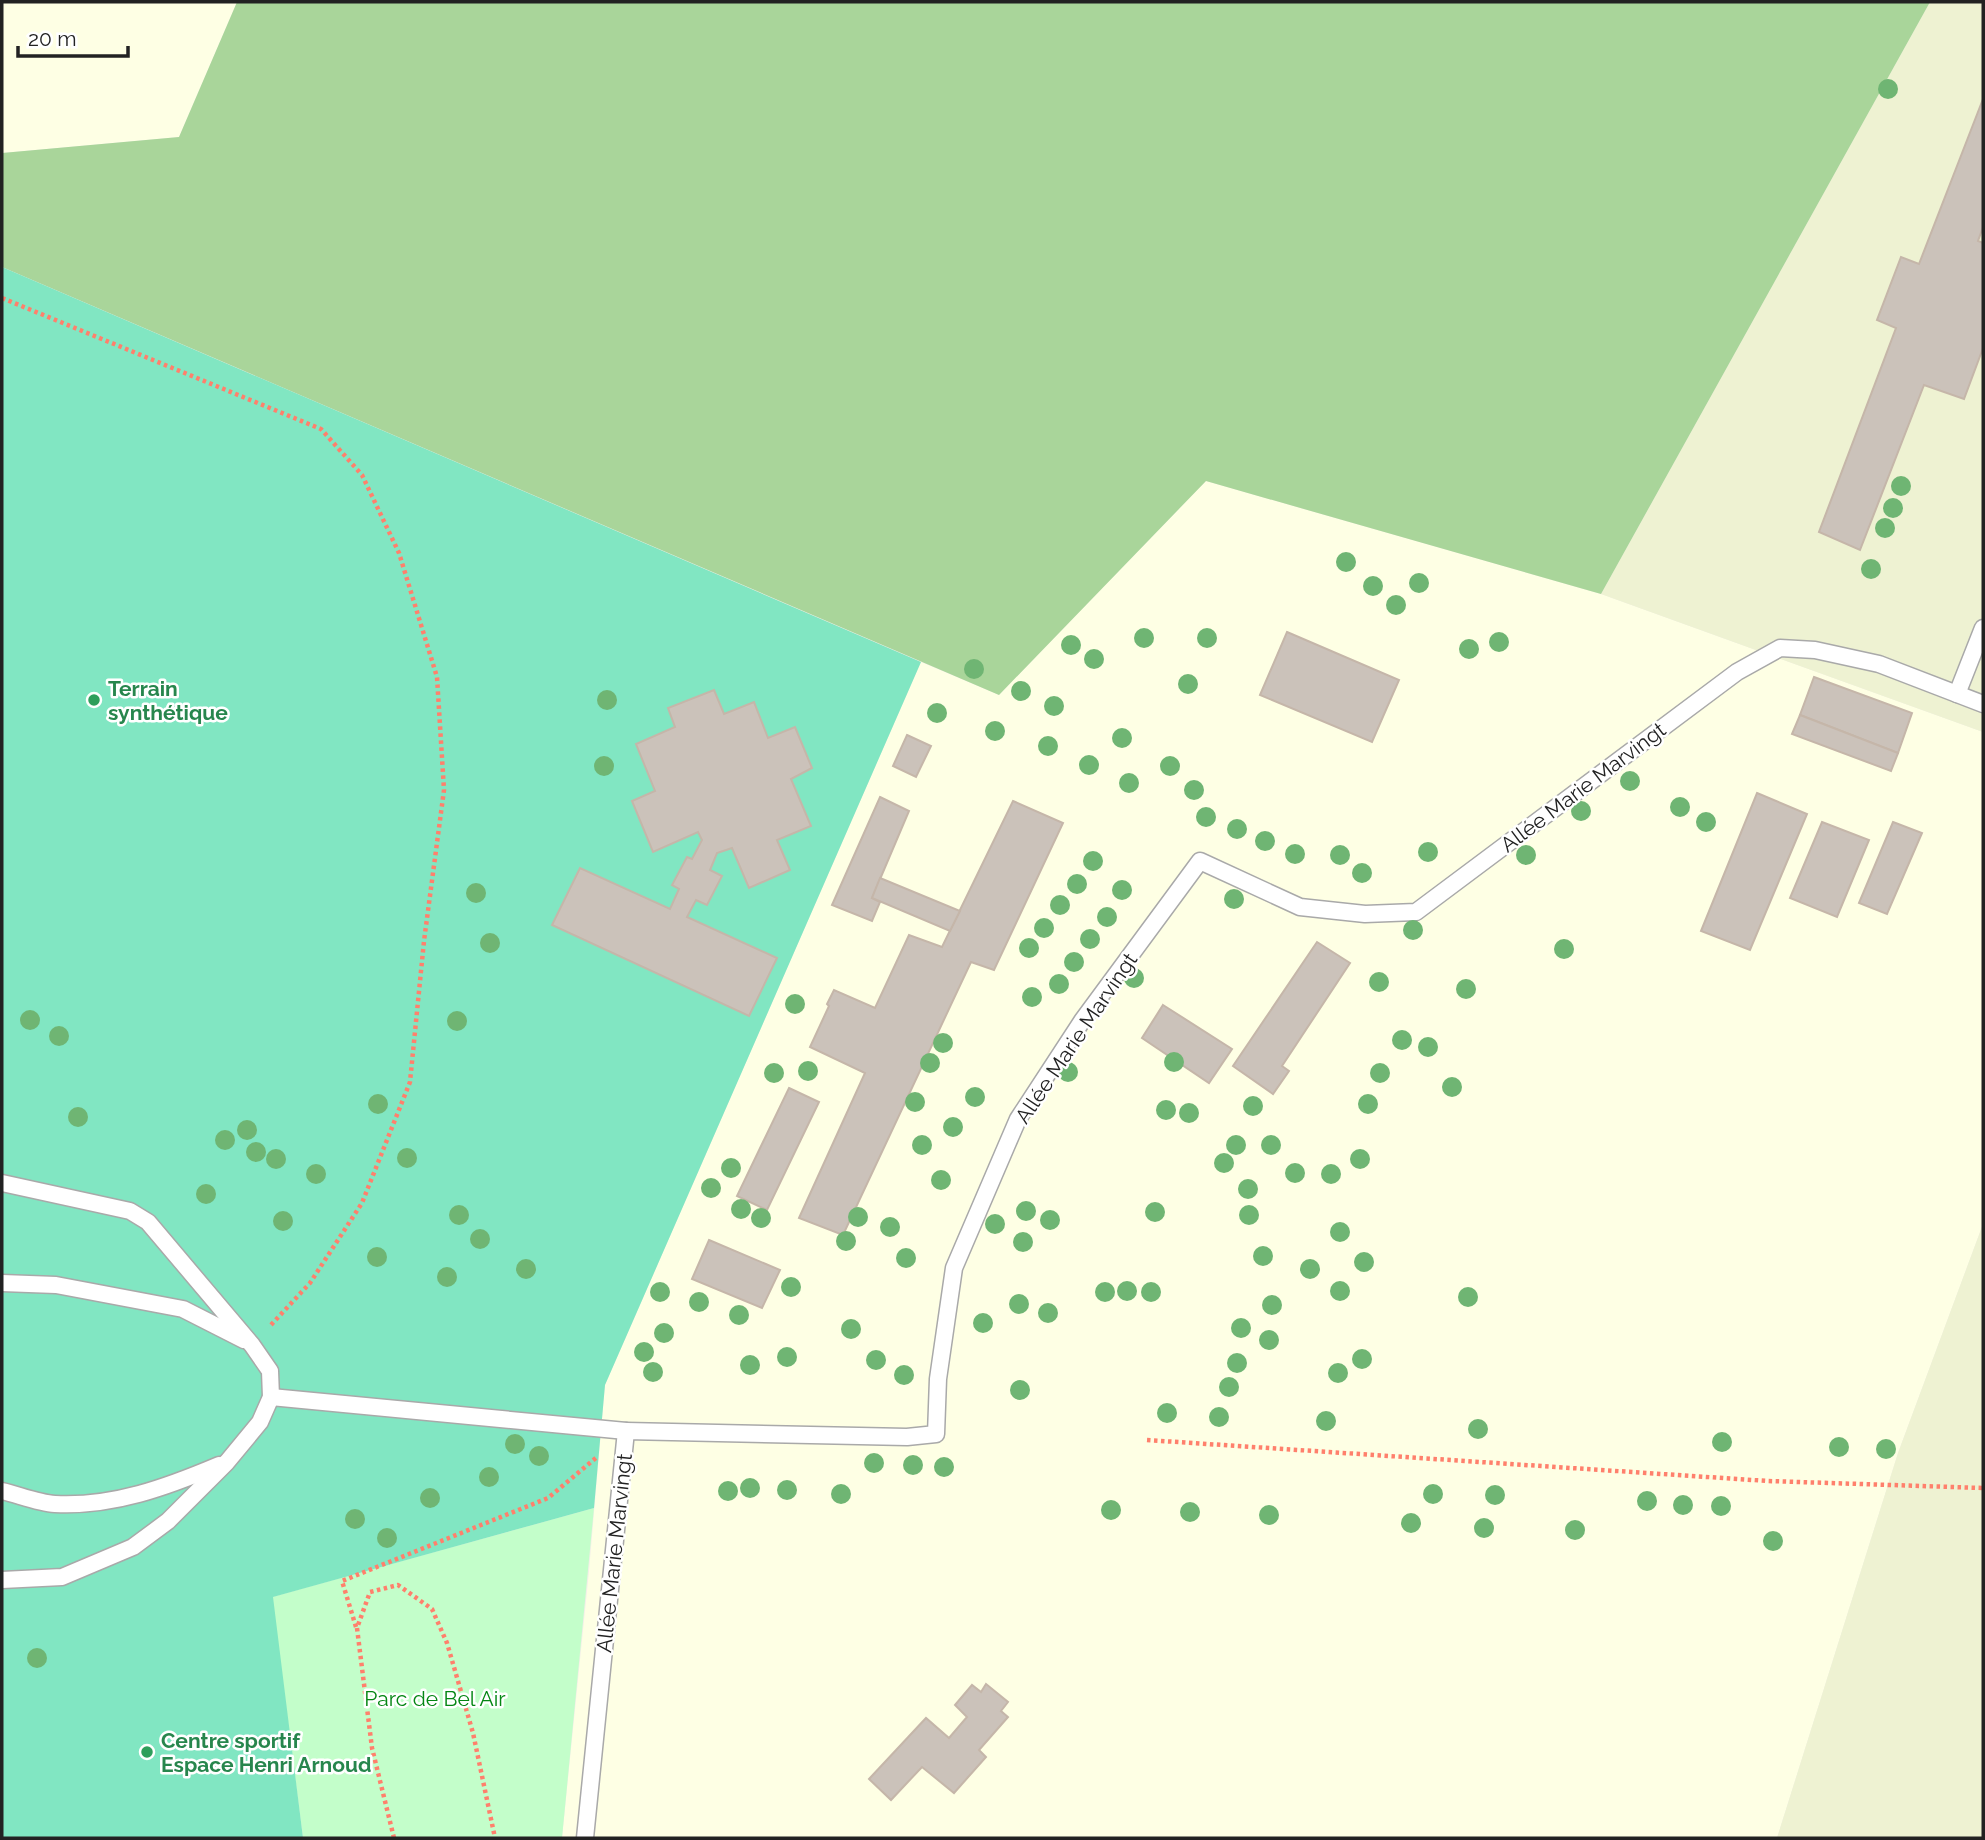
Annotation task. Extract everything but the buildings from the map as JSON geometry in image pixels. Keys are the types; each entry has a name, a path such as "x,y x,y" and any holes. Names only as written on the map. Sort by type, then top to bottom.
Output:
{"lane":[{"path":"1957,694 1983,628"},
{"name":"Allée Marie Marvingt","path":"585,1838 626,1431 907,1437 936,1434 938,1379 954,1268 1018,1119 1082,1021 1199,861 1300,907 1365,914 1416,912 1737,672 1780,648 1815,650 1879,664 1983,704"},
{"path":"2,1183 130,1211 148,1222 252,1345 270,1371 271,1397 260,1422 227,1462 168,1521 133,1547 62,1577 2,1580"},
{"path":"2,1283 56,1285 183,1309 252,1345"},
{"path":"271,1397 626,1431"},
{"path":"2,1491 54,1504 109,1501 162,1489 227,1462"}],"path":[{"path":"2,298 321,429 362,475 394,542 438,677 444,790 424,941 410,1082 362,1203 310,1283 252,1345"},
{"path":"394,1838 372,1748 357,1628 342,1581 548,1498 626,1431"},
{"path":"1147,1440 1768,1481 1983,1488"},
{"path":"357,1628 370,1592 398,1585 432,1609 447,1643 473,1733 495,1838"}],"shaded area":[{"path":"2,2 237,2 179,137 2,153"},
{"path":"1930,2 1983,2 1983,732 1601,594"},
{"path":"1206,481 1601,594 1983,732 1983,1224 1898,1453 1777,1838 562,1838 605,1385 921,662 999,695"},
{"path":"1983,1224 1983,1838 1777,1838 1898,1453"}],"green space":[{"path":"237,2 1930,2 1601,594 1206,481 999,695 2,267 2,153 179,137"},
{"path":"2,267 921,662 605,1385 594,1508 273,1597 303,1838 2,1838"},
{"name":"Parc de Bel Air","path":"594,1508 562,1838 303,1838 272,1597"}],"place":[{"name":"Terrain synthétique","path":"94,700"},
{"name":"Centre sportif Espace Henri Arnoud","path":"147,1752"}]}
